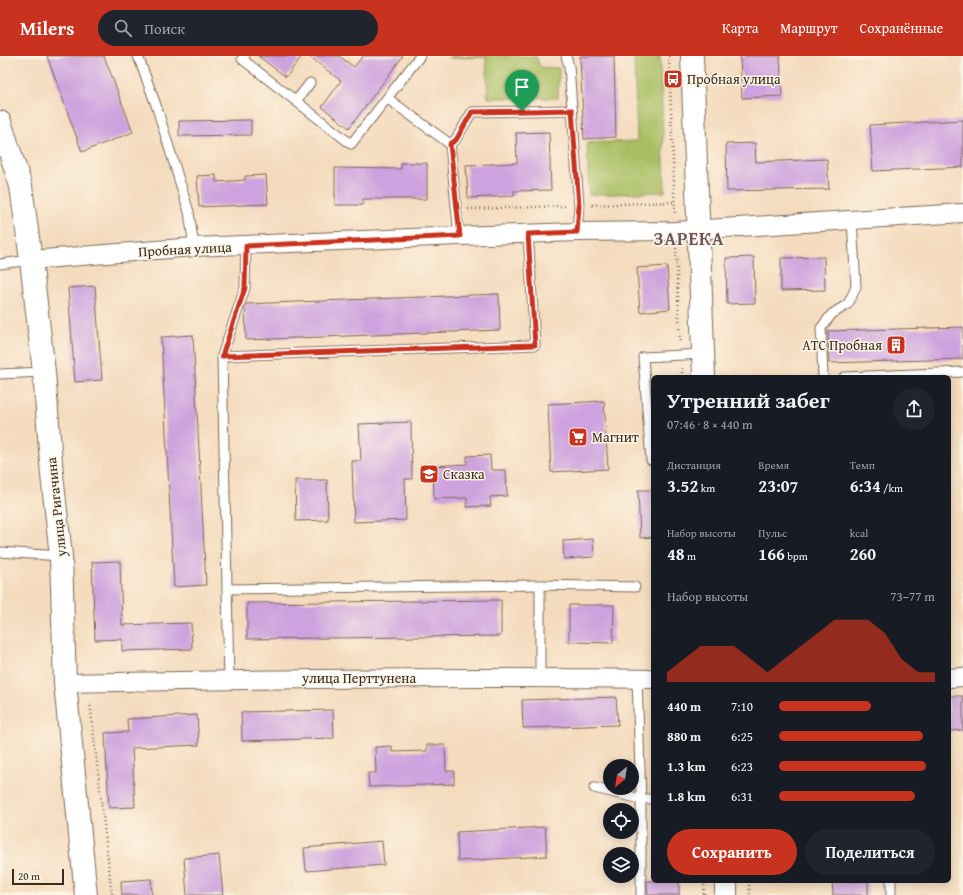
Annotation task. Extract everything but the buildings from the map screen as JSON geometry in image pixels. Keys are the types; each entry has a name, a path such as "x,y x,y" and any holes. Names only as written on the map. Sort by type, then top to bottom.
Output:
{"main road":[{"path":"692,56 704,375"},
{"name":"улица Ригачина","path":"2,134 20,186 31,260 44,372 52,475 61,556 66,683 86,895"},
{"path":"726,883 726,895"}],"street":[{"name":"Пробная улица","path":"31,260 194,247 577,232 676,231 963,213"},
{"name":"улица Перттунена","path":"66,683 229,679 540,677 645,679"},
{"path":"951,678 963,677"}],"lane":[{"path":"138,56 156,105 189,212 194,247"},
{"path":"245,56 242,59 351,144 420,56"},
{"path":"566,56 569,66 579,206 577,232"},
{"path":"296,101 310,83"},
{"path":"387,98 450,144 460,236"},
{"path":"450,144 456,140 472,112 572,110"},
{"path":"823,375 821,328 832,314 848,304 856,287 852,220"},
{"path":"222,356 535,345 528,234"},
{"path":"229,679 222,356 245,288 246,246"},
{"path":"0,264 31,260"},
{"path":"651,460 643,357 703,354"},
{"path":"0,374 44,372"},
{"path":"892,375 963,372"},
{"path":"0,552 61,556"},
{"path":"227,589 540,585 635,587"},
{"path":"540,585 540,677"},
{"path":"641,895 641,800 645,679"},
{"path":"594,788 641,800 651,799"},
{"path":"891,883 891,895"}],"path":[{"path":"669,56 681,355"},
{"path":"90,702 112,895"},
{"path":"704,883 704,895"},
{"path":"749,883 750,895"}],"green space":[{"path":"453,56 536,56 540,67 559,68 558,98 488,98 486,57 448,58"},
{"path":"634,56 660,56 665,192 589,195 587,143 637,141"}],"place":[{"name":"Пробная улица","path":"673,79"},
{"name":"АТС Пробная","path":"896,345"},
{"name":"Магнит","path":"578,437"},
{"name":"Сказка","path":"429,474"}],"district":[{"name":"ЗАРЕКА","path":"689,238"}],"route":[{"path":"572,110 579,206 577,232 528,234 535,345 222,356 245,288 246,246 460,236 450,144 456,140 472,112 522,111 572,110"}]}
